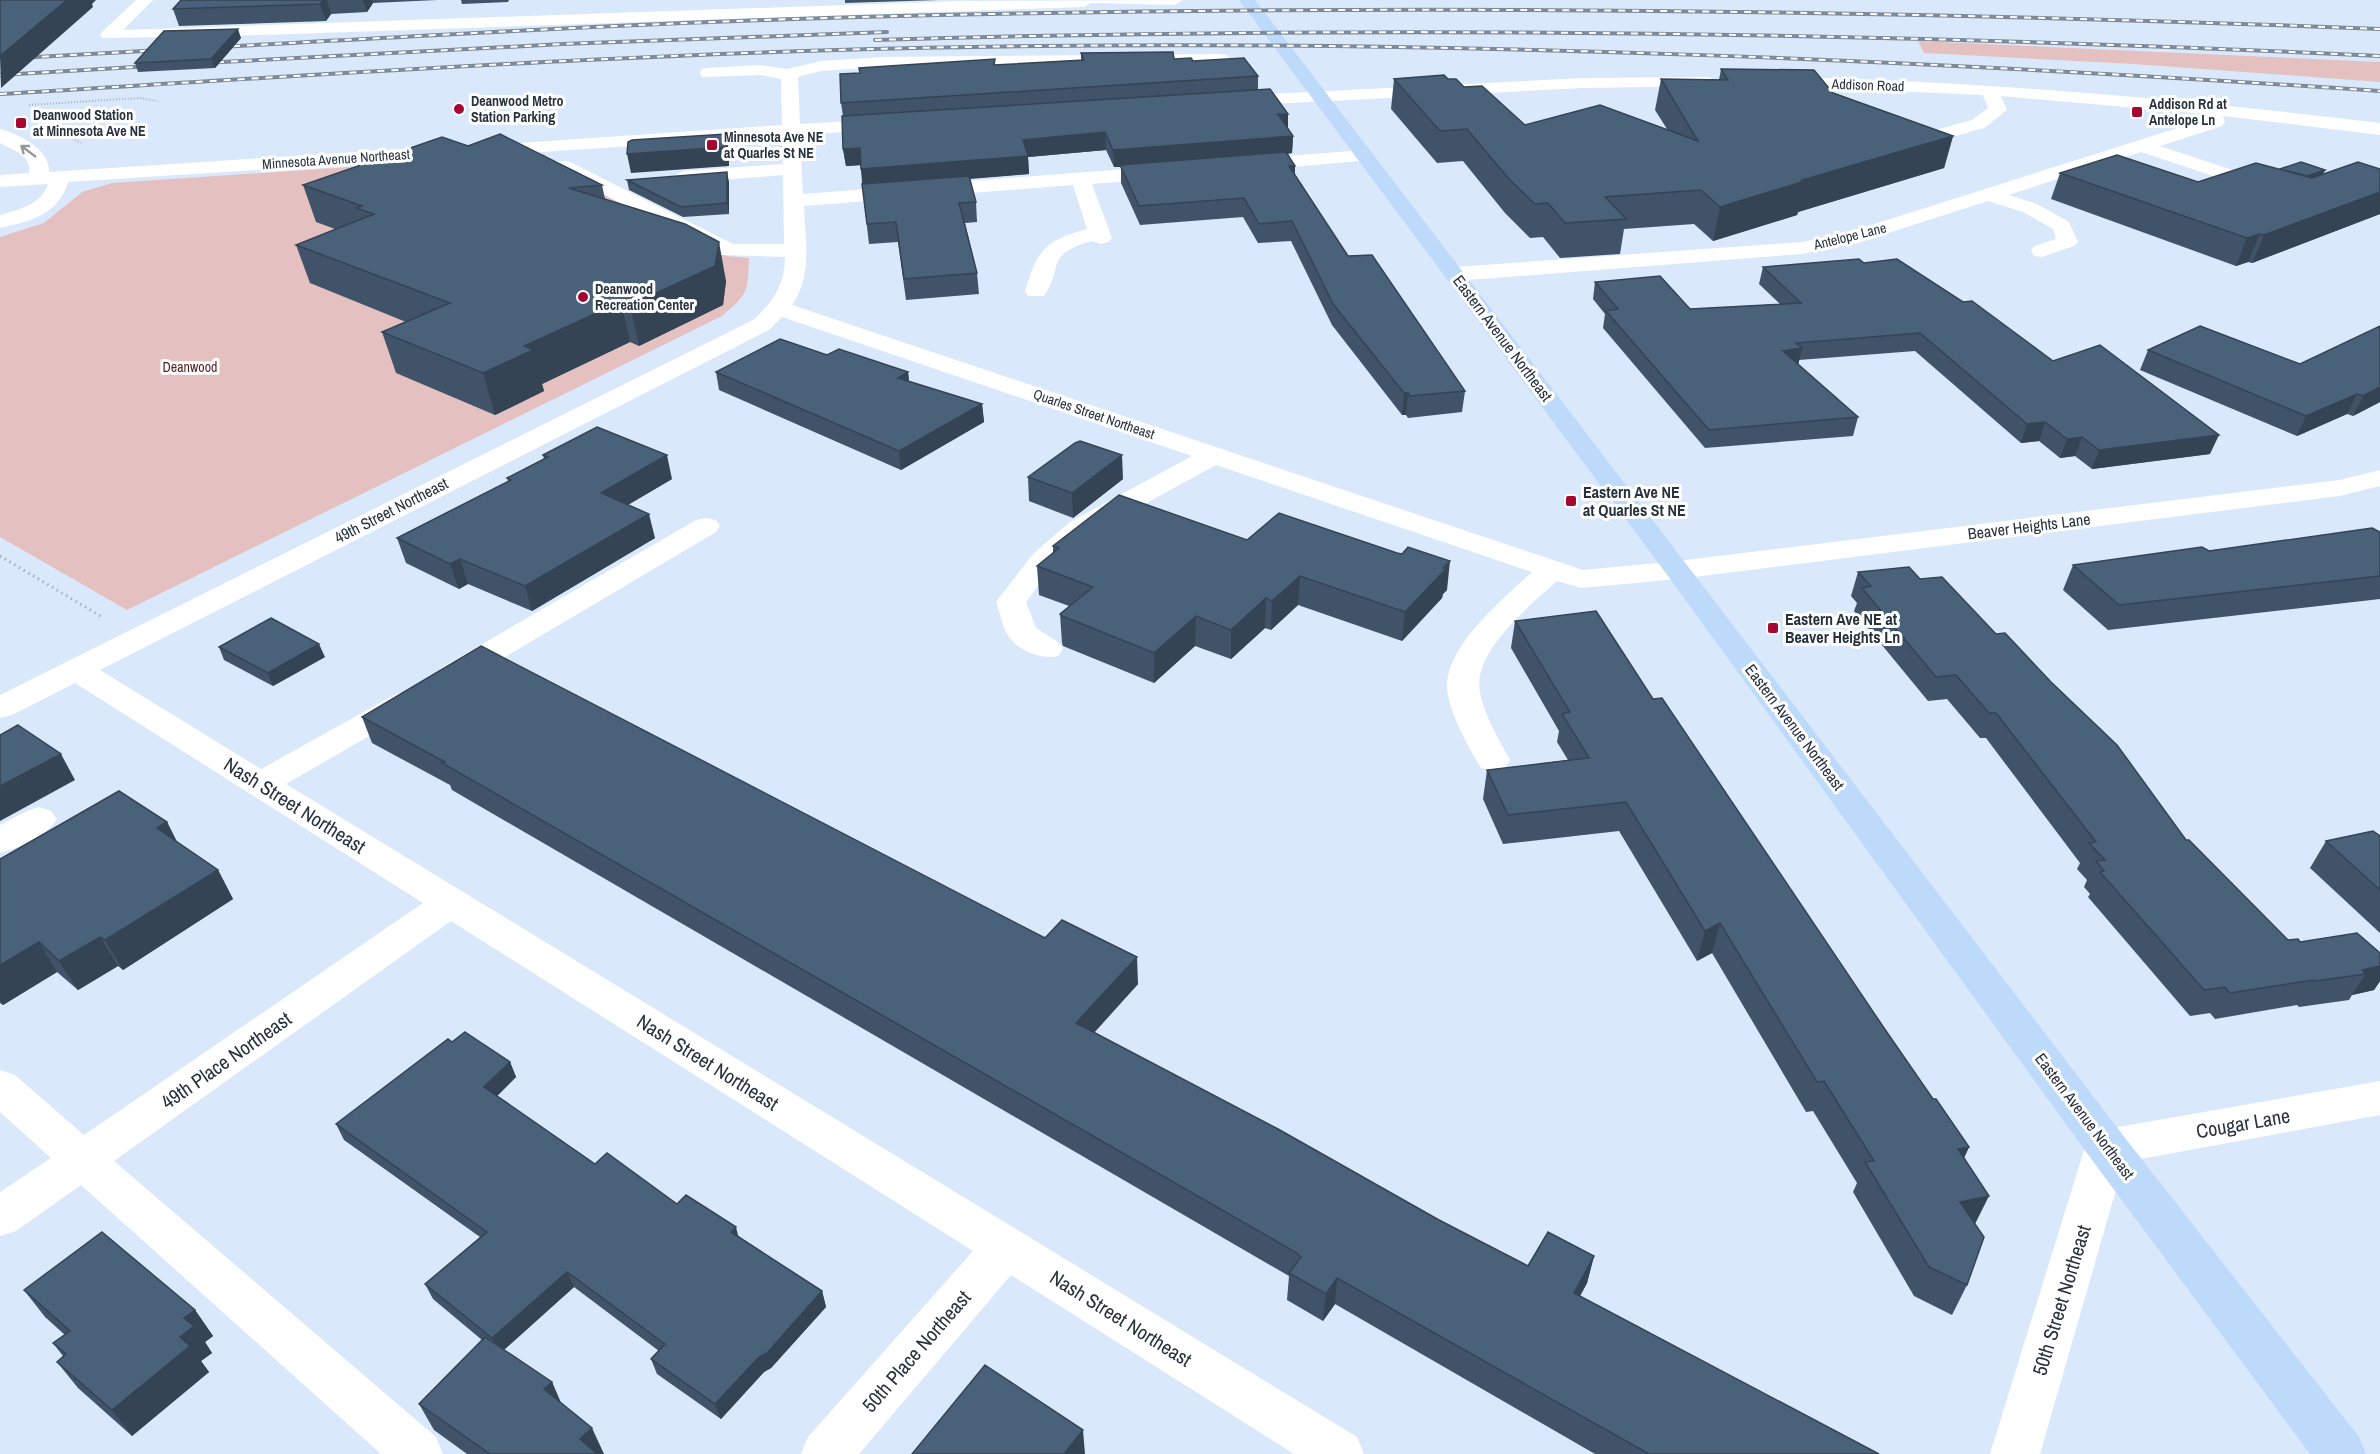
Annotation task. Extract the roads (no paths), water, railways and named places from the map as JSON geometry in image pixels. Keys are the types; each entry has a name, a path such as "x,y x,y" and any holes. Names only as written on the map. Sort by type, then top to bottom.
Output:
{"main road":[{"name":"Eastern Avenue Northeast","path":"1247,0 1678,570 2107,1147 2341,1454"}],"street":[{"path":"146,0 108,35 329,29 790,5 1175,0"},
{"path":"708,73 747,71 785,75 821,66 883,62 1221,59"},
{"path":"780,309 795,282 790,83 789,77 785,75"},
{"path":"1220,102 1319,95 1583,83 1720,82"},
{"name":"Addison Road","path":"1766,82 1990,90 2213,110 2380,129"},
{"path":"1956,88 1965,107 1986,119"},
{"path":"1906,144 1978,124 1986,119 1998,110 1990,90"},
{"name":"Antelope Lane","path":"1455,274 1802,248 1850,239 2216,122 2213,110"},
{"name":"Minnesota Avenue Northeast","path":"0,181 909,122"},
{"path":"0,135 35,155 40,164 38,178"},
{"path":"556,145 555,159 560,165 729,250 794,251"},
{"path":"2142,146 2287,194"},
{"path":"1228,167 1365,156"},
{"path":"666,178 791,169"},
{"path":"793,201 1183,170"},
{"path":"0,222 36,210 53,198 60,177"},
{"path":"1036,291 1047,255 1065,241 1100,235 1080,178"},
{"path":"598,184 632,181"},
{"path":"1989,195 2030,208 2062,226 2067,242 2042,251"},
{"name":"Quarles Street Northeast","path":"780,309 1216,454 1581,579 1678,570"},
{"name":"49th Street Northeast","path":"0,708 761,325 780,309"},
{"path":"1047,649 1022,633 1011,602 1043,560 1080,528 1216,454"},
{"name":"Beaver Heights Lane","path":"1678,570 2339,488 2380,478"},
{"path":"260,784 706,526"},
{"path":"1493,760 1462,689 1468,660 1497,624 1552,569"},
{"name":"Nash Street Northeast","path":"76,670 1339,1454"},
{"path":"0,841 39,819"},
{"name":"49th Place Northeast","path":"0,1217 451,902"},
{"path":"0,1087 84,1158 418,1454"},
{"name":"Cougar Lane","path":"2107,1147 2380,1098"},
{"name":"50th Street Northeast","path":"2015,1454 2107,1147"},
{"name":"50th Place Northeast","path":"826,1454 1006,1247"}],"railway":[{"path":"219,47 539,30 859,17 1239,11 1810,13 2380,29"},
{"path":"203,63 563,44 887,32"},
{"path":"875,40 1251,33 1628,33 2004,41 2380,56"},
{"path":"0,94 650,57 910,48 1208,45 1710,55 1878,62 2380,91"},
{"path":"0,59 162,50"},
{"path":"0,75 152,66"}],"place":[{"name":"Deanwood Metro Station Parking","path":"459,109"},
{"name":"Addison Rd at Antelope Ln","path":"2137,112"},
{"name":"Deanwood Station at Minnesota Ave NE","path":"21,123"},
{"name":"Minnesota Ave NE at Quarles St NE","path":"712,145"},
{"name":"Deanwood Recreation Center","path":"583,297"},
{"name":"Eastern Ave NE at Quarles St NE","path":"1571,501"},
{"name":"Eastern Ave NE at Beaver Heights Ln","path":"1773,628"}],"park label":[{"name":"Deanwood","path":"190,367"}]}
